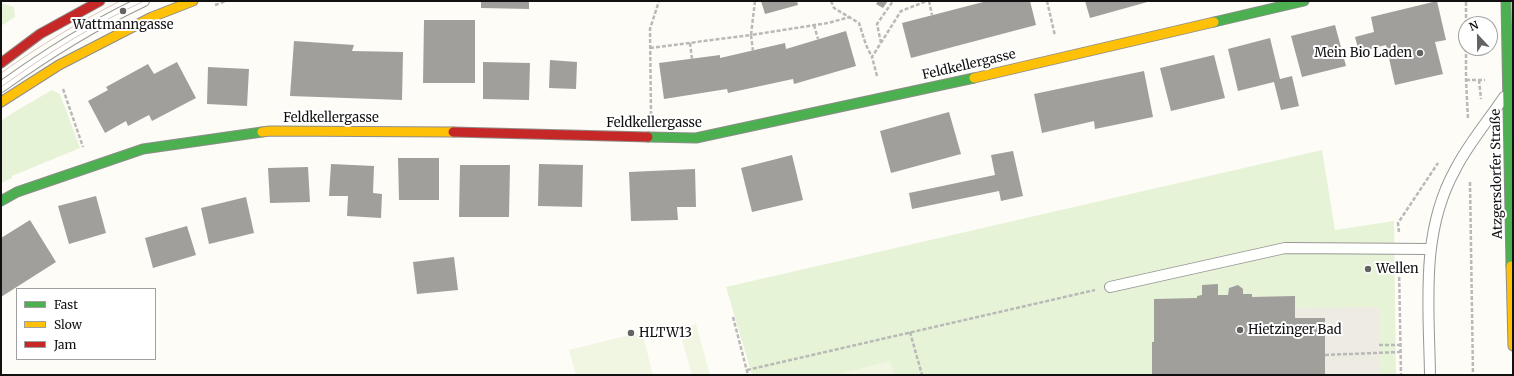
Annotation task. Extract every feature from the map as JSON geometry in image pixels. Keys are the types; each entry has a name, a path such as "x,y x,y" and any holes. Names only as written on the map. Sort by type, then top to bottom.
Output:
{"street":[{"path":"1,63 40,34 100,1"},
{"path":"1,102 59,65 152,17 193,1"},
{"name":"Feldkellergasse","path":"1,202 17,192 143,149 270,130 696,138 883,98 1304,1"},
{"name":"Atzgersdorfer Straße","path":"1506,1 1513,346"}],"lane":[{"path":"1,87 45,56 85,31 144,1"},
{"path":"1430,375 1428,264 1432,236 1442,199 1454,170 1508,92"},
{"path":"1110,287 1285,248 1430,249"}],"path":[{"path":"652,137 650,29 659,1"},
{"path":"753,50 751,35 755,1"},
{"path":"831,1 834,8 858,23 872,57 883,98"},
{"path":"881,43 877,24 893,1"},
{"path":"872,57 901,11 918,2 928,1 932,15"},
{"path":"1047,1 1060,58"},
{"path":"1466,1 1466,16"},
{"path":"650,48 751,35 814,25 850,17"},
{"path":"814,25 818,40"},
{"path":"690,43 692,59"},
{"path":"1466,56 1468,122"},
{"path":"64,90 78,134"},
{"path":"1470,176 1473,375"},
{"path":"747,370 1110,287"},
{"path":"733,317 748,375"},
{"path":"910,332 922,375"},
{"path":"1379,345 1400,345"},
{"path":"1325,354 1400,352"}],"green space":[{"path":"1,3 14,7 15,17 1,26"},
{"path":"52,90 60,94 80,148 12,176 12,178 1,183 1,121"},
{"path":"1322,150 1335,230 1394,221 1396,375 752,375 726,287"},
{"path":"696,324 710,375 692,375 679,329"},
{"path":"642,332 653,375 576,375 569,350"},
{"path":"890,361 894,375 835,375"}],"shaded area":[{"path":"1379,307 1379,375 1325,375 1325,318 1295,318 1295,308"}],"building":[{"path":"481,1 529,1 529,9 481,8"},
{"path":"761,1 797,1 798,5 765,14"},
{"path":"878,1 888,1 883,8 876,4"},
{"path":"987,1 1030,1 1036,25 911,58 902,23"},
{"path":"1085,1 1151,1 1090,18"},
{"path":"1437,1 1446,40 1435,42 1443,74 1395,85 1386,45 1359,52 1355,37 1374,32 1371,17"},
{"path":"424,20 475,20 475,83 423,83"},
{"path":"1335,25 1346,66 1302,77 1291,36"},
{"path":"846,31 856,66 794,84 793,79 728,93 727,89 664,99 659,63 720,55 720,58 785,43 786,49"},
{"path":"1270,38 1280,79 1292,76 1299,106 1281,110 1274,82 1238,91 1228,49"},
{"path":"294,41 354,45 352,51 403,52 402,100 290,96"},
{"path":"1214,55 1225,98 1171,111 1160,68"},
{"path":"550,60 577,62 576,89 549,88"},
{"path":"177,62 196,98 152,121 149,115 128,126 126,121 105,133 88,101 108,90 106,87 148,64 154,74"},
{"path":"483,62 530,63 529,100 483,99"},
{"path":"208,67 249,69 247,106 207,104"},
{"path":"1144,71 1153,117 1095,129 1094,121 1042,133 1034,94"},
{"path":"949,112 961,154 891,173 880,131"},
{"path":"1013,151 1023,196 1001,201 999,191 912,209 909,193 995,175 991,155"},
{"path":"792,155 803,200 752,212 741,168"},
{"path":"398,158 439,158 439,200 399,200"},
{"path":"331,164 374,166 373,193 382,194 381,218 347,216 348,196 329,196"},
{"path":"539,164 583,165 582,207 538,206"},
{"path":"460,165 510,165 509,217 459,217"},
{"path":"308,167 310,202 270,203 268,168"},
{"path":"695,169 696,207 677,207 678,220 631,221 629,172"},
{"path":"96,196 106,233 69,244 58,206"},
{"path":"246,197 254,233 209,244 201,208"},
{"path":"30,220 56,262 1,297 1,238"},
{"path":"187,226 196,255 153,268 145,238"},
{"path":"454,257 458,290 417,294 413,262"},
{"name":"Hietzinger Bad","path":"1218,284 1218,295 1228,295 1229,288 1238,285 1243,289 1243,294 1252,294 1252,297 1295,296 1295,318 1325,318 1325,375 1152,375 1154,299 1197,298 1197,296 1202,295 1202,285"}],"tram line":[{"path":"1,73 59,35 120,1"},
{"path":"1,87 70,41 106,20 144,1"}],"traffic: fast":[{"path":"1214,22 1304,1"},
{"path":"1506,1 1511,266"},
{"path":"648,137 696,138 974,78"},
{"path":"1,201 17,192 143,149 262,132"}],"traffic: slow":[{"path":"1,102 59,65 152,17 193,1"},
{"path":"974,78 1214,22"},
{"path":"262,132 453,132"},
{"path":"1511,266 1513,346"}],"traffic: jam":[{"path":"1,63 40,34 100,1"},
{"path":"453,132 648,137"}],"place":[{"name":"Wattmanngasse","path":"123,11"},
{"name":"Mein Bio Laden","path":"1420,53"},
{"name":"Wellen","path":"1368,269"},
{"name":"Hietzinger Bad","path":"1240,330"},
{"name":"HLTW13","path":"631,333"}]}
